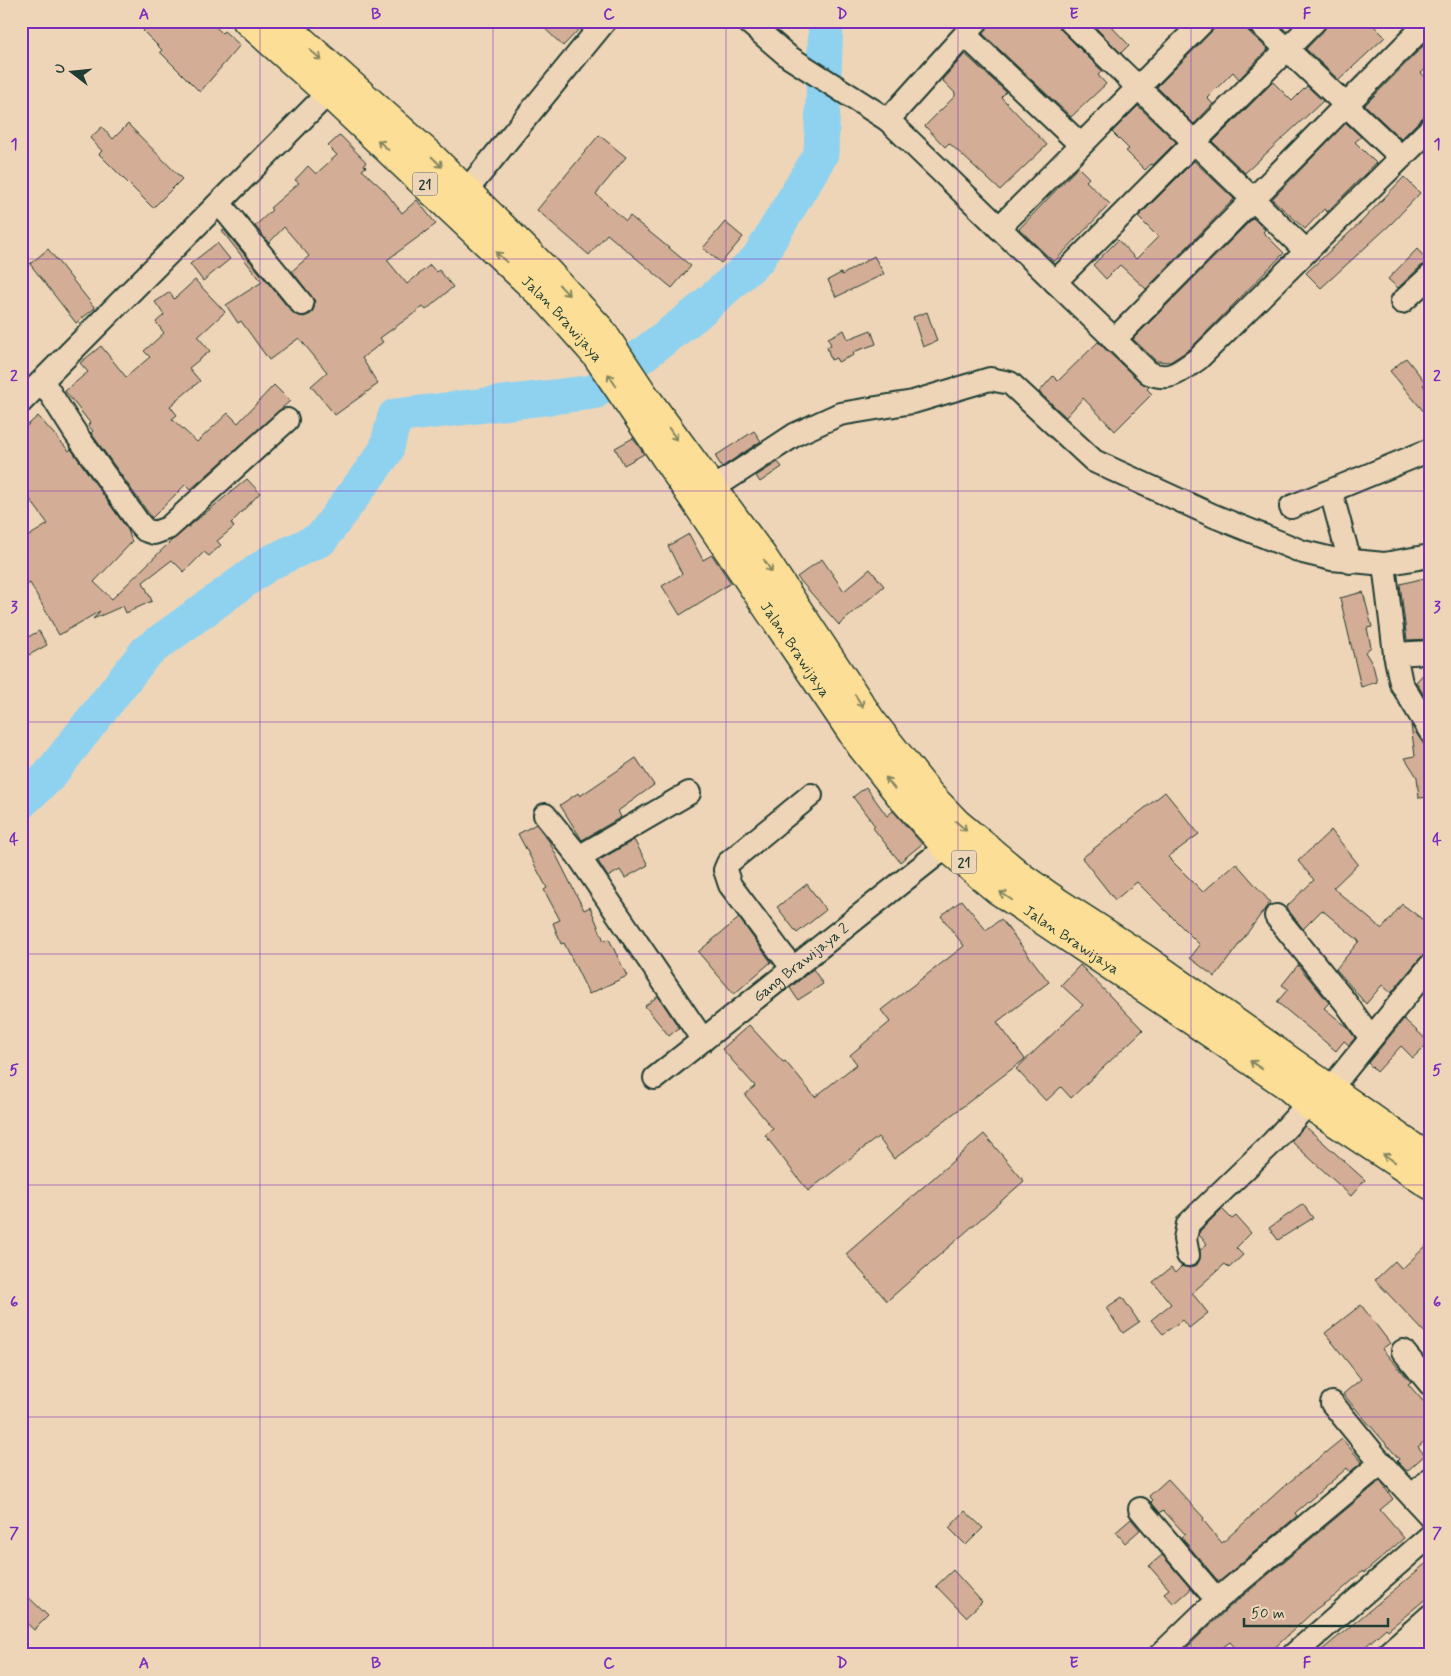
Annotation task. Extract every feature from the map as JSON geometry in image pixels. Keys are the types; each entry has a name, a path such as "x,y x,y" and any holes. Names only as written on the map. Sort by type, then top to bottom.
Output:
{"highway":[{"name":"Jalan Brawijaya","path":"247,21 433,158 552,277 601,330 603,350"},
{"name":"Jalan Brawijaya","path":"280,21 336,86 549,302 603,350 861,746 903,799 946,847 996,889 1044,923 1148,990 1291,1076 1330,1089 1430,1159"},
{"name":"Jalan Brawijaya","path":"640,406 712,490 763,557 871,720 930,795 957,823 1023,878 1141,956 1291,1076 1308,1104 1430,1185"}],"street":[{"path":"466,191 605,21"},
{"path":"747,21 790,56 888,120 1114,340 1149,373 1161,378 1176,374 1198,359 1430,129"},
{"path":"1071,21 1306,250"},
{"path":"999,228 1204,21"},
{"path":"1257,21 1401,157"},
{"path":"1055,282 1315,21"},
{"path":"1114,340 1428,21"},
{"path":"888,120 971,28 1081,145"},
{"path":"21,402 336,86"},
{"path":"219,203 302,304"},
{"path":"1402,302 1430,276"},
{"path":"712,490 796,434 840,414 913,402 974,382 990,379 1010,383 1094,461 1214,516 1303,552 1350,562 1384,564 1430,556"},
{"path":"43,382 76,434 138,522 145,530 154,533 168,528 287,420"},
{"path":"1291,507 1332,492 1430,450"},
{"path":"1332,492 1350,562"},
{"path":"1384,564 1395,654 1401,683 1430,732"},
{"path":"1395,654 1430,652"},
{"path":"579,857 689,793"},
{"path":"793,969 730,885 725,870 728,863 811,795"},
{"path":"545,815 579,857 703,1040"},
{"name":"Gang Brawijaya 2","path":"655,1078 946,847"},
{"path":"1276,916 1346,1003 1371,1038"},
{"path":"1330,1089 1430,966"},
{"path":"1188,1255 1185,1239 1188,1224 1272,1144 1308,1104"},
{"path":"1403,1351 1430,1384"},
{"path":"1332,1404 1381,1463 1430,1516"},
{"path":"1160,1655 1217,1600 1381,1463"},
{"path":"1412,1496 1430,1479"},
{"path":"1140,1509 1217,1600"},
{"path":"1293,1655 1430,1536"},
{"path":"1386,1655 1430,1616"},
{"path":"1410,1633 1430,1654"}],"building":[{"path":"153,21 210,21 222,33 224,31 240,45 200,92 160,52 162,50 143,31"},
{"path":"537,21 587,21 563,46"},
{"path":"990,21 1057,21 1061,30 1102,71 1098,75 1106,84 1071,117 983,34"},
{"path":"1089,21 1106,21 1129,45 1121,53"},
{"path":"1218,21 1244,21 1248,31 1268,49 1239,79 1233,72 1207,98 1213,104 1194,124 1157,87 1213,30"},
{"path":"1328,21 1369,21 1385,37 1339,80 1306,49 1324,30"},
{"path":"1430,39 1430,65 1421,73 1430,81 1430,110 1401,139 1365,105"},
{"path":"965,54 1006,92 1001,97 1047,145 1000,190 949,143 945,147 925,126 955,96 955,93 942,80"},
{"path":"1273,82 1292,101 1307,86 1323,101 1245,173 1213,142"},
{"path":"1138,106 1176,142 1153,165 1151,164 1145,170 1126,151 1129,149 1112,132"},
{"path":"1346,123 1361,137 1355,142 1376,163 1327,212 1324,209 1305,229 1272,199"},
{"path":"128,124 182,179 153,208 99,154 102,151 90,138 102,127 113,139"},
{"path":"340,135 366,162 364,165 366,167 362,170 384,190 402,213 417,200 436,224 387,260 407,284 430,265 436,272 439,270 453,287 426,310 423,307 380,338 383,342 362,358 378,384 335,415 311,386 327,372 299,338 269,360 241,321 238,323 226,305 262,282 222,231 224,230 292,312 304,317 311,314 315,301 292,271 309,256 284,227 269,243 255,226 272,210 270,208 299,183 295,180 308,166 316,174 337,155 328,146"},
{"path":"599,135 626,157 596,194 626,221 630,216 691,266 672,288 607,234 589,255 537,210"},
{"path":"1194,161 1234,199 1146,289 1120,265 1106,279 1093,265 1118,240 1136,259 1158,237 1138,217"},
{"path":"1078,167 1089,178 1086,181 1110,204 1054,262 1019,229"},
{"path":"1404,177 1420,193 1392,223 1321,288 1306,273 1362,221"},
{"path":"1253,218 1265,230 1263,232 1284,253 1190,349 1170,362 1156,361 1133,339"},
{"path":"725,222 743,237 721,263 703,248"},
{"path":"217,243 230,259 203,281 190,264"},
{"path":"48,249 95,308 76,323 30,264"},
{"path":"1417,249 1430,263 1421,266 1398,288 1388,279"},
{"path":"874,256 884,274 836,297 828,280 841,273 842,275"},
{"path":"195,280 225,312 198,337 210,351 189,368 200,381 170,406 177,415 172,419 197,442 228,413 238,423 274,385 290,401 190,490 185,485 152,518 91,433 93,431 88,425 90,423 65,391 88,372 80,363 101,346 126,377 150,357 144,351 164,333 156,322 164,315 155,302 170,292 174,299"},
{"path":"927,312 937,341 923,347 913,317"},
{"path":"844,330 848,339 871,330 876,344 853,352 854,355 838,362 836,358 831,360 827,347 831,345 828,338"},
{"path":"1098,342 1140,382 1149,387 1147,389 1152,394 1115,431 1083,398 1066,417 1039,392 1053,376 1058,381"},
{"path":"1406,358 1426,383 1423,385 1430,393 1430,419 1390,371"},
{"path":"38,416 69,451 71,449 128,530 132,542 94,582 112,599 171,541 247,479 260,493 231,523 234,527 217,541 221,545 209,556 204,552 184,572 172,560 143,582 152,601 126,613 123,606 93,619 100,611 59,635 30,583 21,589 21,549 27,545 24,539 48,524 21,487 21,431"},
{"path":"754,431 761,441 722,467 715,456"},
{"path":"633,438 644,454 624,465 615,448"},
{"path":"778,462 782,467 760,482 756,476"},
{"path":"689,534 703,560 712,555 731,583 680,615 662,586 682,574 668,546"},
{"path":"822,559 844,591 870,569 884,586 839,625 797,577"},
{"path":"1425,578 1430,579 1430,639 1407,640 1400,584"},
{"path":"1363,592 1372,627 1367,628 1371,647 1365,652 1373,665 1377,682 1361,687 1340,598"},
{"path":"39,631 47,645 29,655 21,641"},
{"path":"1430,667 1430,705 1416,682"},
{"path":"1411,725 1430,754 1430,797 1419,798 1417,777 1405,758 1415,756"},
{"path":"636,758 654,785 618,811 621,817 582,840 560,805 578,793 580,796"},
{"path":"866,787 887,816 893,811 922,844 900,862 873,828 875,826 853,797"},
{"path":"1165,792 1199,834 1168,857 1203,892 1236,863 1270,902 1215,977 1190,958 1200,945 1137,882 1115,900 1082,858"},
{"path":"536,824 549,841 584,910 590,907 604,941 609,939 627,976 589,994 564,943 561,944 553,923 560,920 544,890 547,888 518,834"},
{"path":"1331,830 1358,864 1333,888 1382,929 1402,904 1430,925 1430,953 1420,958 1391,993 1382,985 1366,1004 1336,969 1359,941 1322,910 1303,929 1286,907 1314,880 1298,861"},
{"path":"634,840 648,865 625,878 620,870 608,877 598,861"},
{"path":"807,884 826,910 797,933 777,907"},
{"path":"962,900 986,930 1001,919 1049,982 997,1022 1025,1059 894,1159 878,1137 808,1191 765,1135 773,1129 745,1095 755,1086 722,1049 749,1025 783,1062 785,1061 815,1097 857,1064 850,1055 890,1022 881,1010 964,946 941,916"},
{"path":"739,918 771,962 734,994 698,952"},
{"path":"1080,965 1143,1030 1071,1098 1061,1087 1046,1101 1016,1069 1083,1005 1061,985"},
{"path":"1298,965 1329,1003 1324,1008 1347,1027 1355,1038 1349,1045 1344,1041 1336,1051 1277,1002 1288,989 1282,985"},
{"path":"813,969 823,984 798,1000 790,988"},
{"path":"658,996 679,1028 669,1036 645,1006"},
{"path":"1404,1019 1429,1042 1413,1058 1401,1046 1377,1072 1368,1063"},
{"path":"1305,1126 1365,1180 1351,1196 1291,1141"},
{"path":"984,1134 1024,1181 887,1301 846,1254"},
{"path":"1303,1204 1313,1218 1278,1240 1269,1228"},
{"path":"1222,1209 1232,1219 1236,1216 1251,1233 1236,1248 1243,1255 1229,1268 1225,1264 1192,1293 1208,1313 1189,1328 1182,1320 1163,1334 1151,1320 1171,1304 1153,1282 1171,1268 1175,1273 1182,1266 1190,1268 1197,1265 1200,1259 1200,1250 1207,1244 1199,1235 1200,1231"},
{"path":"1430,1242 1430,1338 1375,1280 1395,1261 1402,1269"},
{"path":"1122,1297 1139,1322 1123,1333 1106,1308"},
{"path":"1361,1305 1390,1343 1382,1349 1411,1382 1408,1384 1430,1409 1430,1436 1418,1447 1425,1455 1407,1471 1397,1461 1399,1459 1343,1394 1361,1379 1325,1333"},
{"path":"1342,1439 1362,1462 1350,1472 1347,1468 1295,1513 1297,1516 1219,1582 1181,1537 1185,1534 1163,1510 1160,1513 1151,1502 1153,1500 1149,1496 1168,1479 1204,1518 1203,1520 1222,1543 1282,1488"},
{"path":"1380,1481 1393,1499 1380,1510 1404,1538 1378,1561 1316,1609 1267,1655 1242,1655 1230,1642 1212,1655 1179,1655 1226,1610"},
{"path":"965,1511 983,1528 966,1545 949,1528"},
{"path":"1131,1519 1140,1530 1125,1543 1116,1532"},
{"path":"1162,1555 1191,1589 1174,1604 1164,1593 1169,1589 1149,1566"},
{"path":"1430,1560 1430,1595 1416,1607 1388,1630 1386,1628 1356,1655 1316,1655"},
{"path":"953,1570 982,1602 966,1617 936,1586"},
{"path":"21,1590 48,1616 34,1630 21,1618"}],"waterway":[{"path":"21,802 48,777 146,652 269,563 321,539 386,451 395,416 594,392 696,314 758,259 821,154 826,21"}]}
